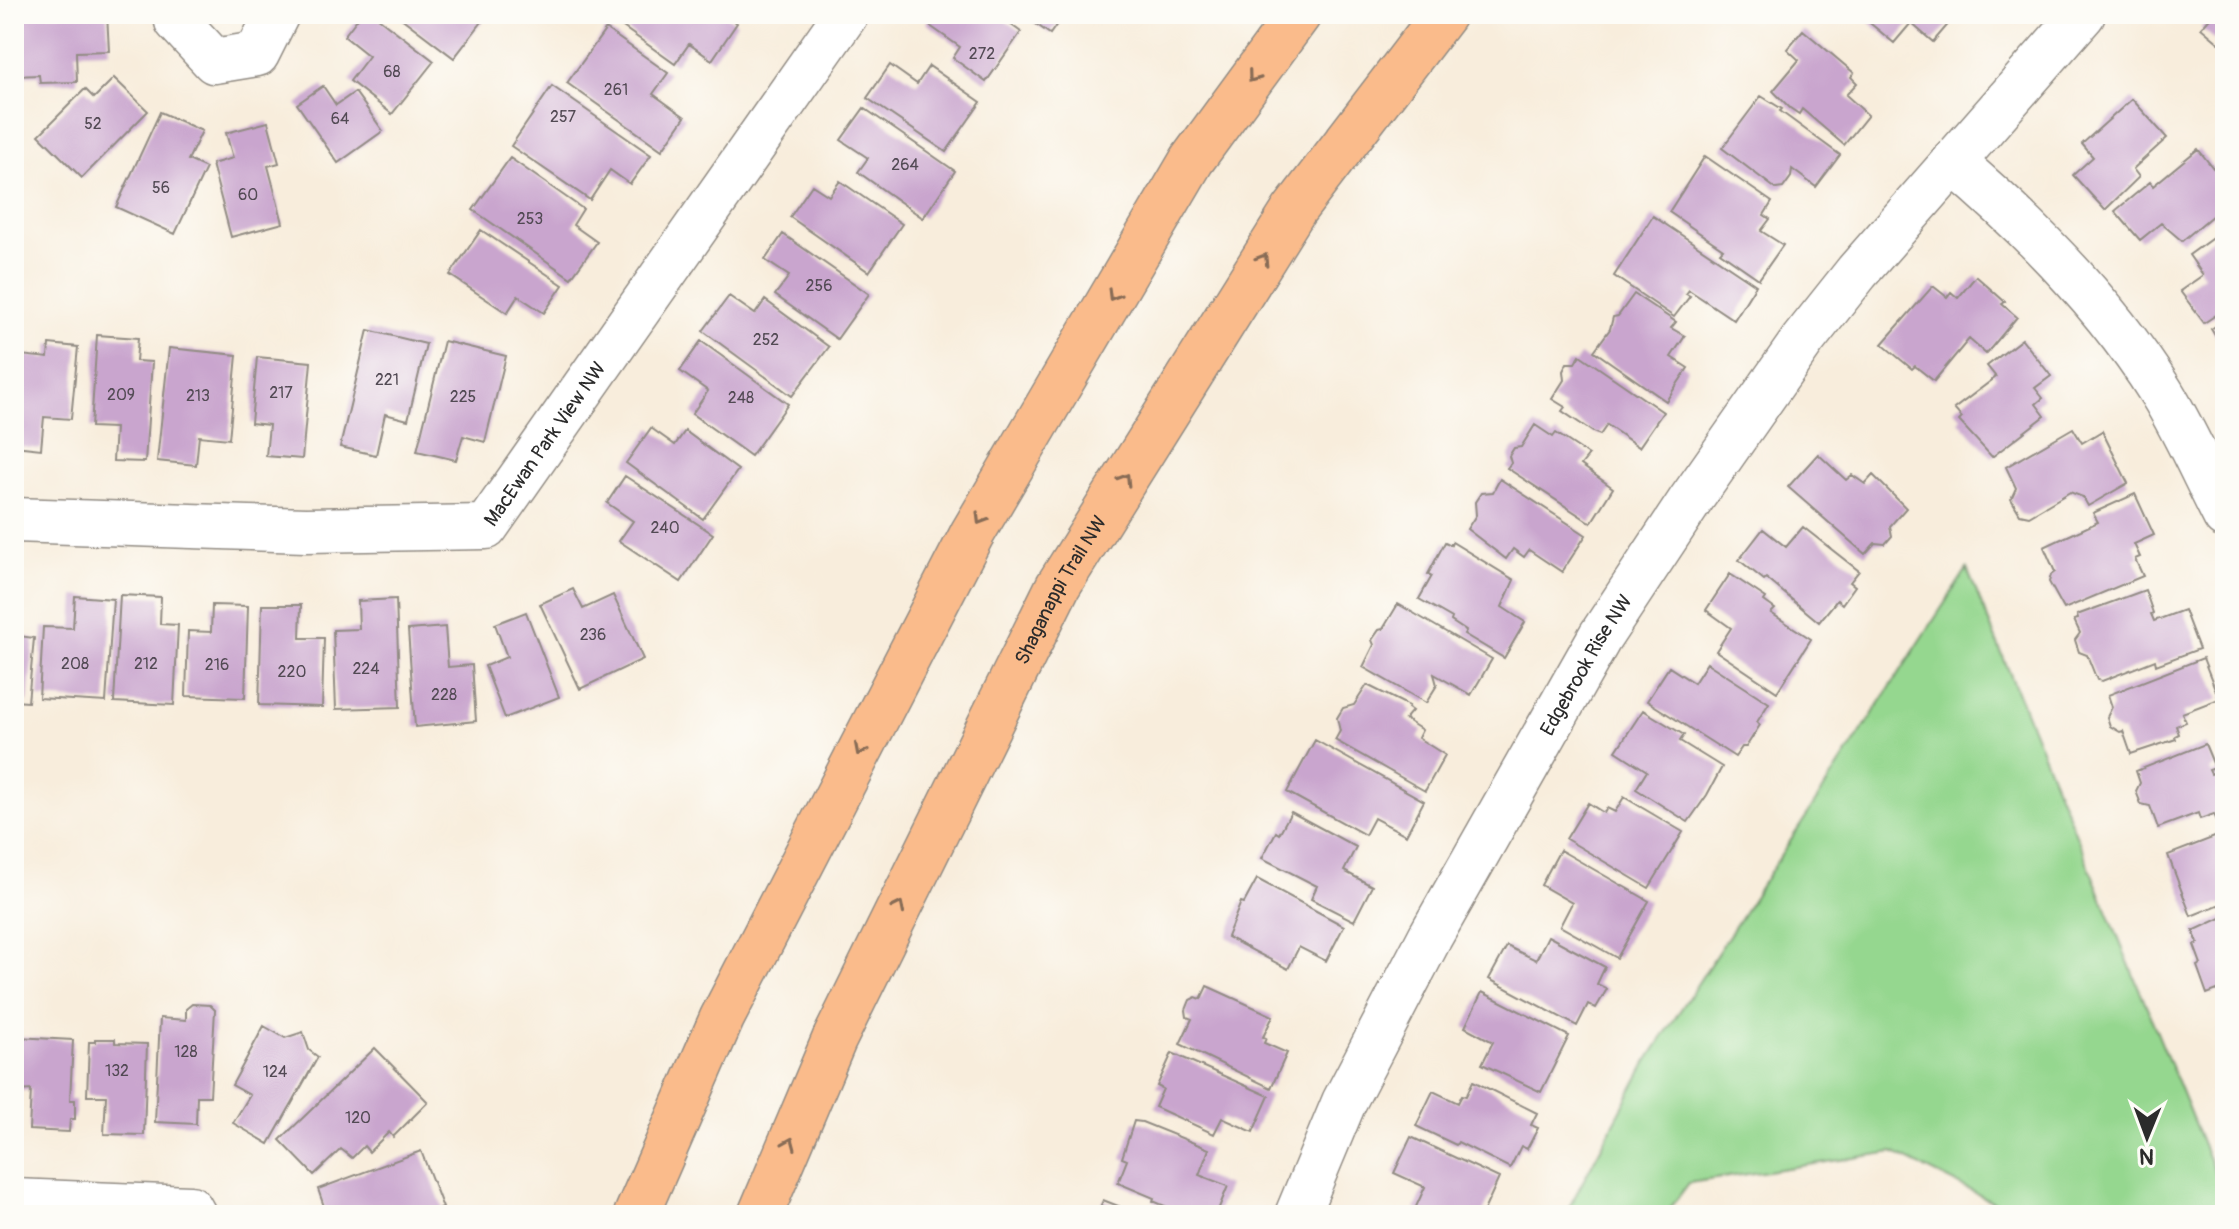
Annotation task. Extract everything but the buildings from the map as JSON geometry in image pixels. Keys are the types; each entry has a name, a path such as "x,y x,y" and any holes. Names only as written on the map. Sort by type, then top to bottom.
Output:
{"main road":[{"path":"636,1215 722,1018 972,534 1192,160 1299,14"},
{"name":"Shaganappi Trail NW","path":"760,1215 834,1040 1058,586 1294,210 1444,14"}],"street":[{"path":"178,14 177,21 214,61 257,54 277,14"},
{"name":"MacEwan Park View NW","path":"14,520 306,530 486,527 846,14"},
{"name":"Edgebrook Rise NW","path":"1297,1215 1344,1102 1430,937 1600,637 1690,501 1803,340 1857,272 2083,14"},
{"path":"1953,162 2008,208 2103,311 2161,392 2225,516"},
{"path":"14,1201 190,1208 194,1215"}],"green space":[{"path":"1967,569 2225,1198 2225,1215 2020,1215 1893,1152 1689,1183 1665,1215 1565,1215 1646,1063"}]}
